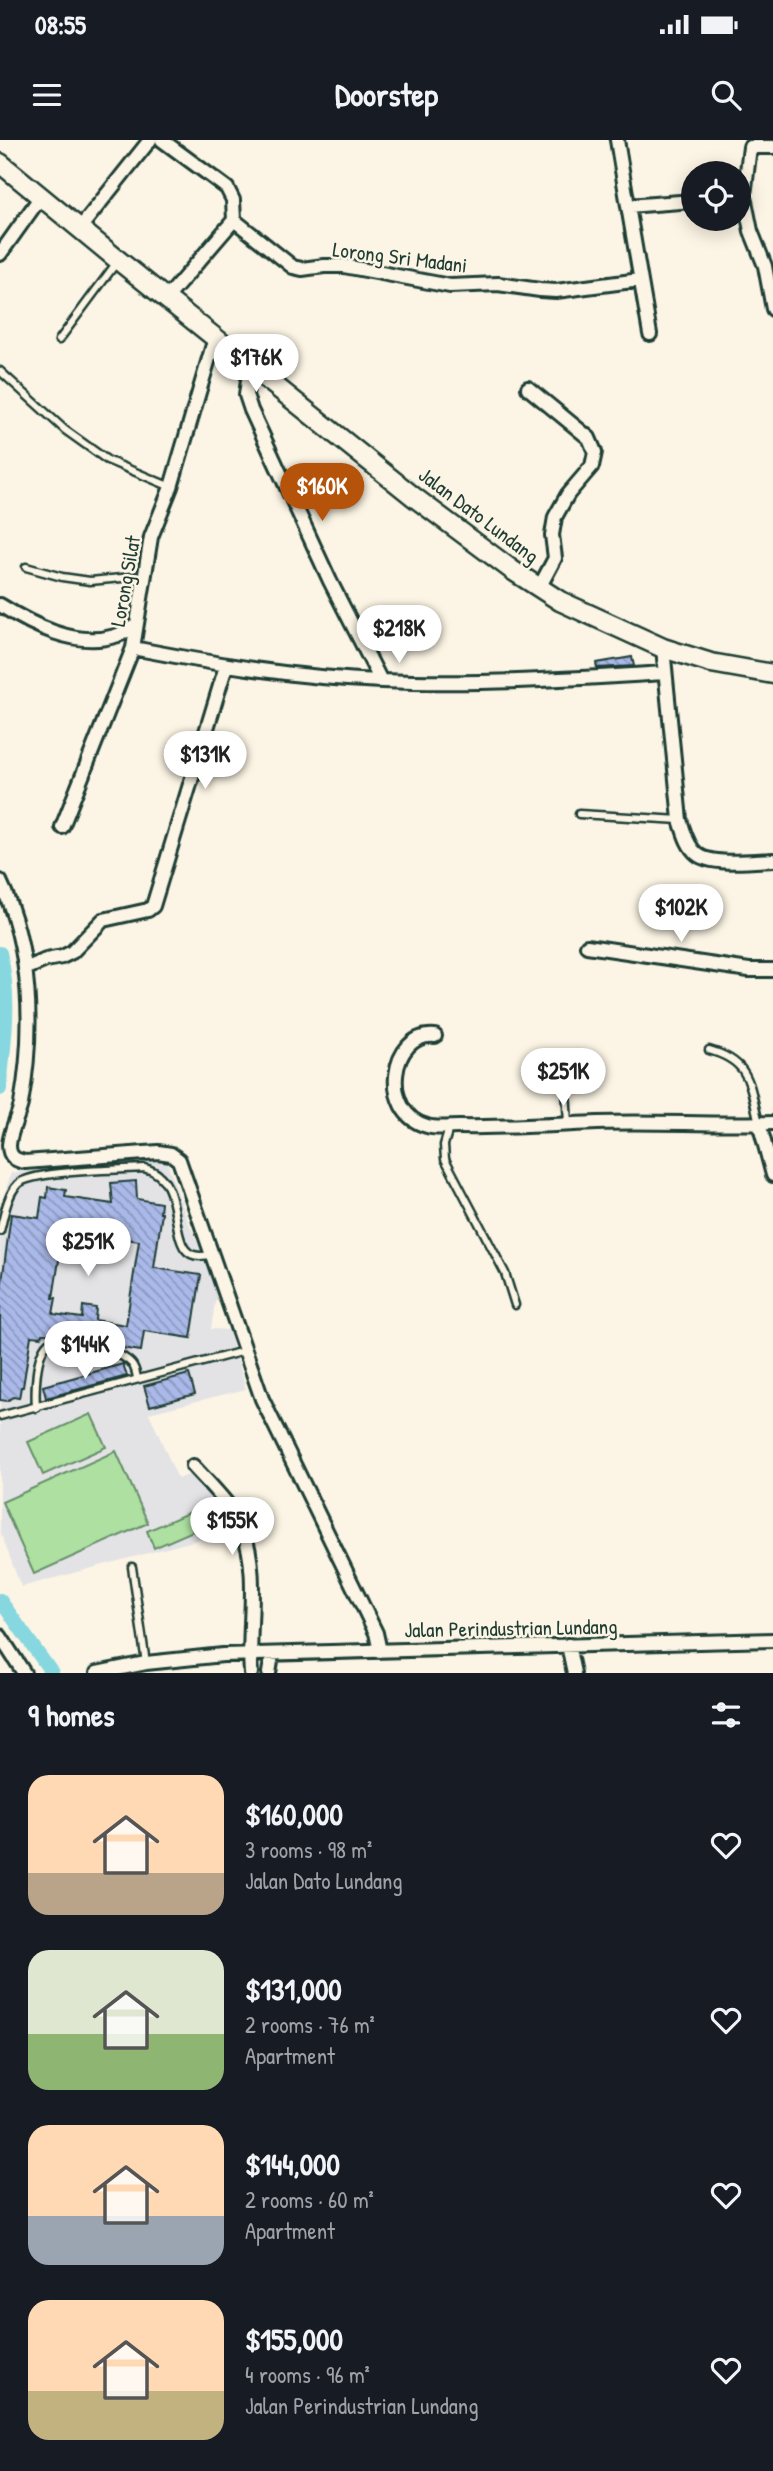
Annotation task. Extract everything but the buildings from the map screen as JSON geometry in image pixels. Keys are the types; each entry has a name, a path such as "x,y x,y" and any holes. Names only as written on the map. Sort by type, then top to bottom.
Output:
{"main road":[{"name":"Jalan Dato Lundang","path":"0,163 456,530 539,588 560,601 663,648 711,663 773,674"}],"street":[{"path":"80,228 150,140"},
{"path":"162,140 227,188 233,200 234,220 166,299"},
{"path":"617,140 650,334"},
{"path":"747,161 750,143 773,147"},
{"path":"0,254 42,195"},
{"path":"628,206 681,202"},
{"name":"Lorong Sri Madani","path":"234,220 293,267 302,270 344,266 450,286 498,284 540,290 640,280"},
{"path":"751,231 765,266 773,309"},
{"name":"Lorong Silat","path":"62,827 133,648 150,537 171,487 215,338"},
{"path":"250,365 246,395 251,410 330,581 381,681"},
{"path":"528,388 589,438 595,452 592,466 568,494 555,517 552,536 555,558 539,588"},
{"path":"0,605 23,619 71,636 94,639 115,636 135,626"},
{"path":"133,648 226,666 381,681 511,681 664,673"},
{"path":"663,648 680,820 688,842 698,855 716,861 773,860"},
{"path":"25,970 72,952 107,918 148,910 153,906 226,666"},
{"path":"0,881 11,909 25,970 29,1017 21,1105 9,1144 12,1157 16,1161 25,1161 158,1152 171,1154 179,1160 267,1411 376,1633 380,1651"},
{"path":"587,947 749,970 773,970"},
{"path":"435,1036 419,1037 410,1044 395,1073 401,1106 412,1119 427,1126 766,1123 773,1175"},
{"path":"193,1466 243,1530 248,1552 252,1605 251,1673"},
{"path":"0,1636 24,1673"},
{"name":"Jalan Perindustrian Lundang","path":"97,1673 190,1657 773,1640"},
{"path":"568,1646 574,1673"},
{"path":"269,1673 272,1655"}],"lane":[{"path":"59,340 118,260"},
{"path":"0,371 65,430 107,460 171,487"},
{"path":"26,567 90,581 143,576"},
{"path":"579,814 680,820"},
{"path":"709,1050 728,1056 741,1065 766,1123"},
{"path":"565,1072 568,1124"},
{"path":"449,1127 444,1145 445,1159 505,1273 514,1305"},
{"path":"0,1231 10,1196 23,1181 55,1174 144,1168 160,1177 168,1188 177,1215 183,1248 188,1254 200,1258 212,1254"},
{"path":"36,1408 36,1378 41,1355 48,1343 60,1338 101,1346 120,1355 134,1366 137,1378"},
{"path":"0,1416 244,1351"},
{"path":"132,1567 146,1663"}],"shaded area":[{"path":"165,1157 219,1298 215,1302 211,1329 229,1330 246,1389 149,1413 178,1479 193,1473 198,1484 238,1529 21,1587 0,1531 0,1208 11,1173"}],"green space":[{"path":"91,1414 106,1447 43,1475 28,1442"},
{"path":"116,1451 148,1523 34,1574 2,1502"},
{"path":"208,1504 216,1521 154,1548 147,1531"}],"waterway":[{"path":"0,953 6,988 0,1089"},
{"path":"0,1600 52,1673"}]}
